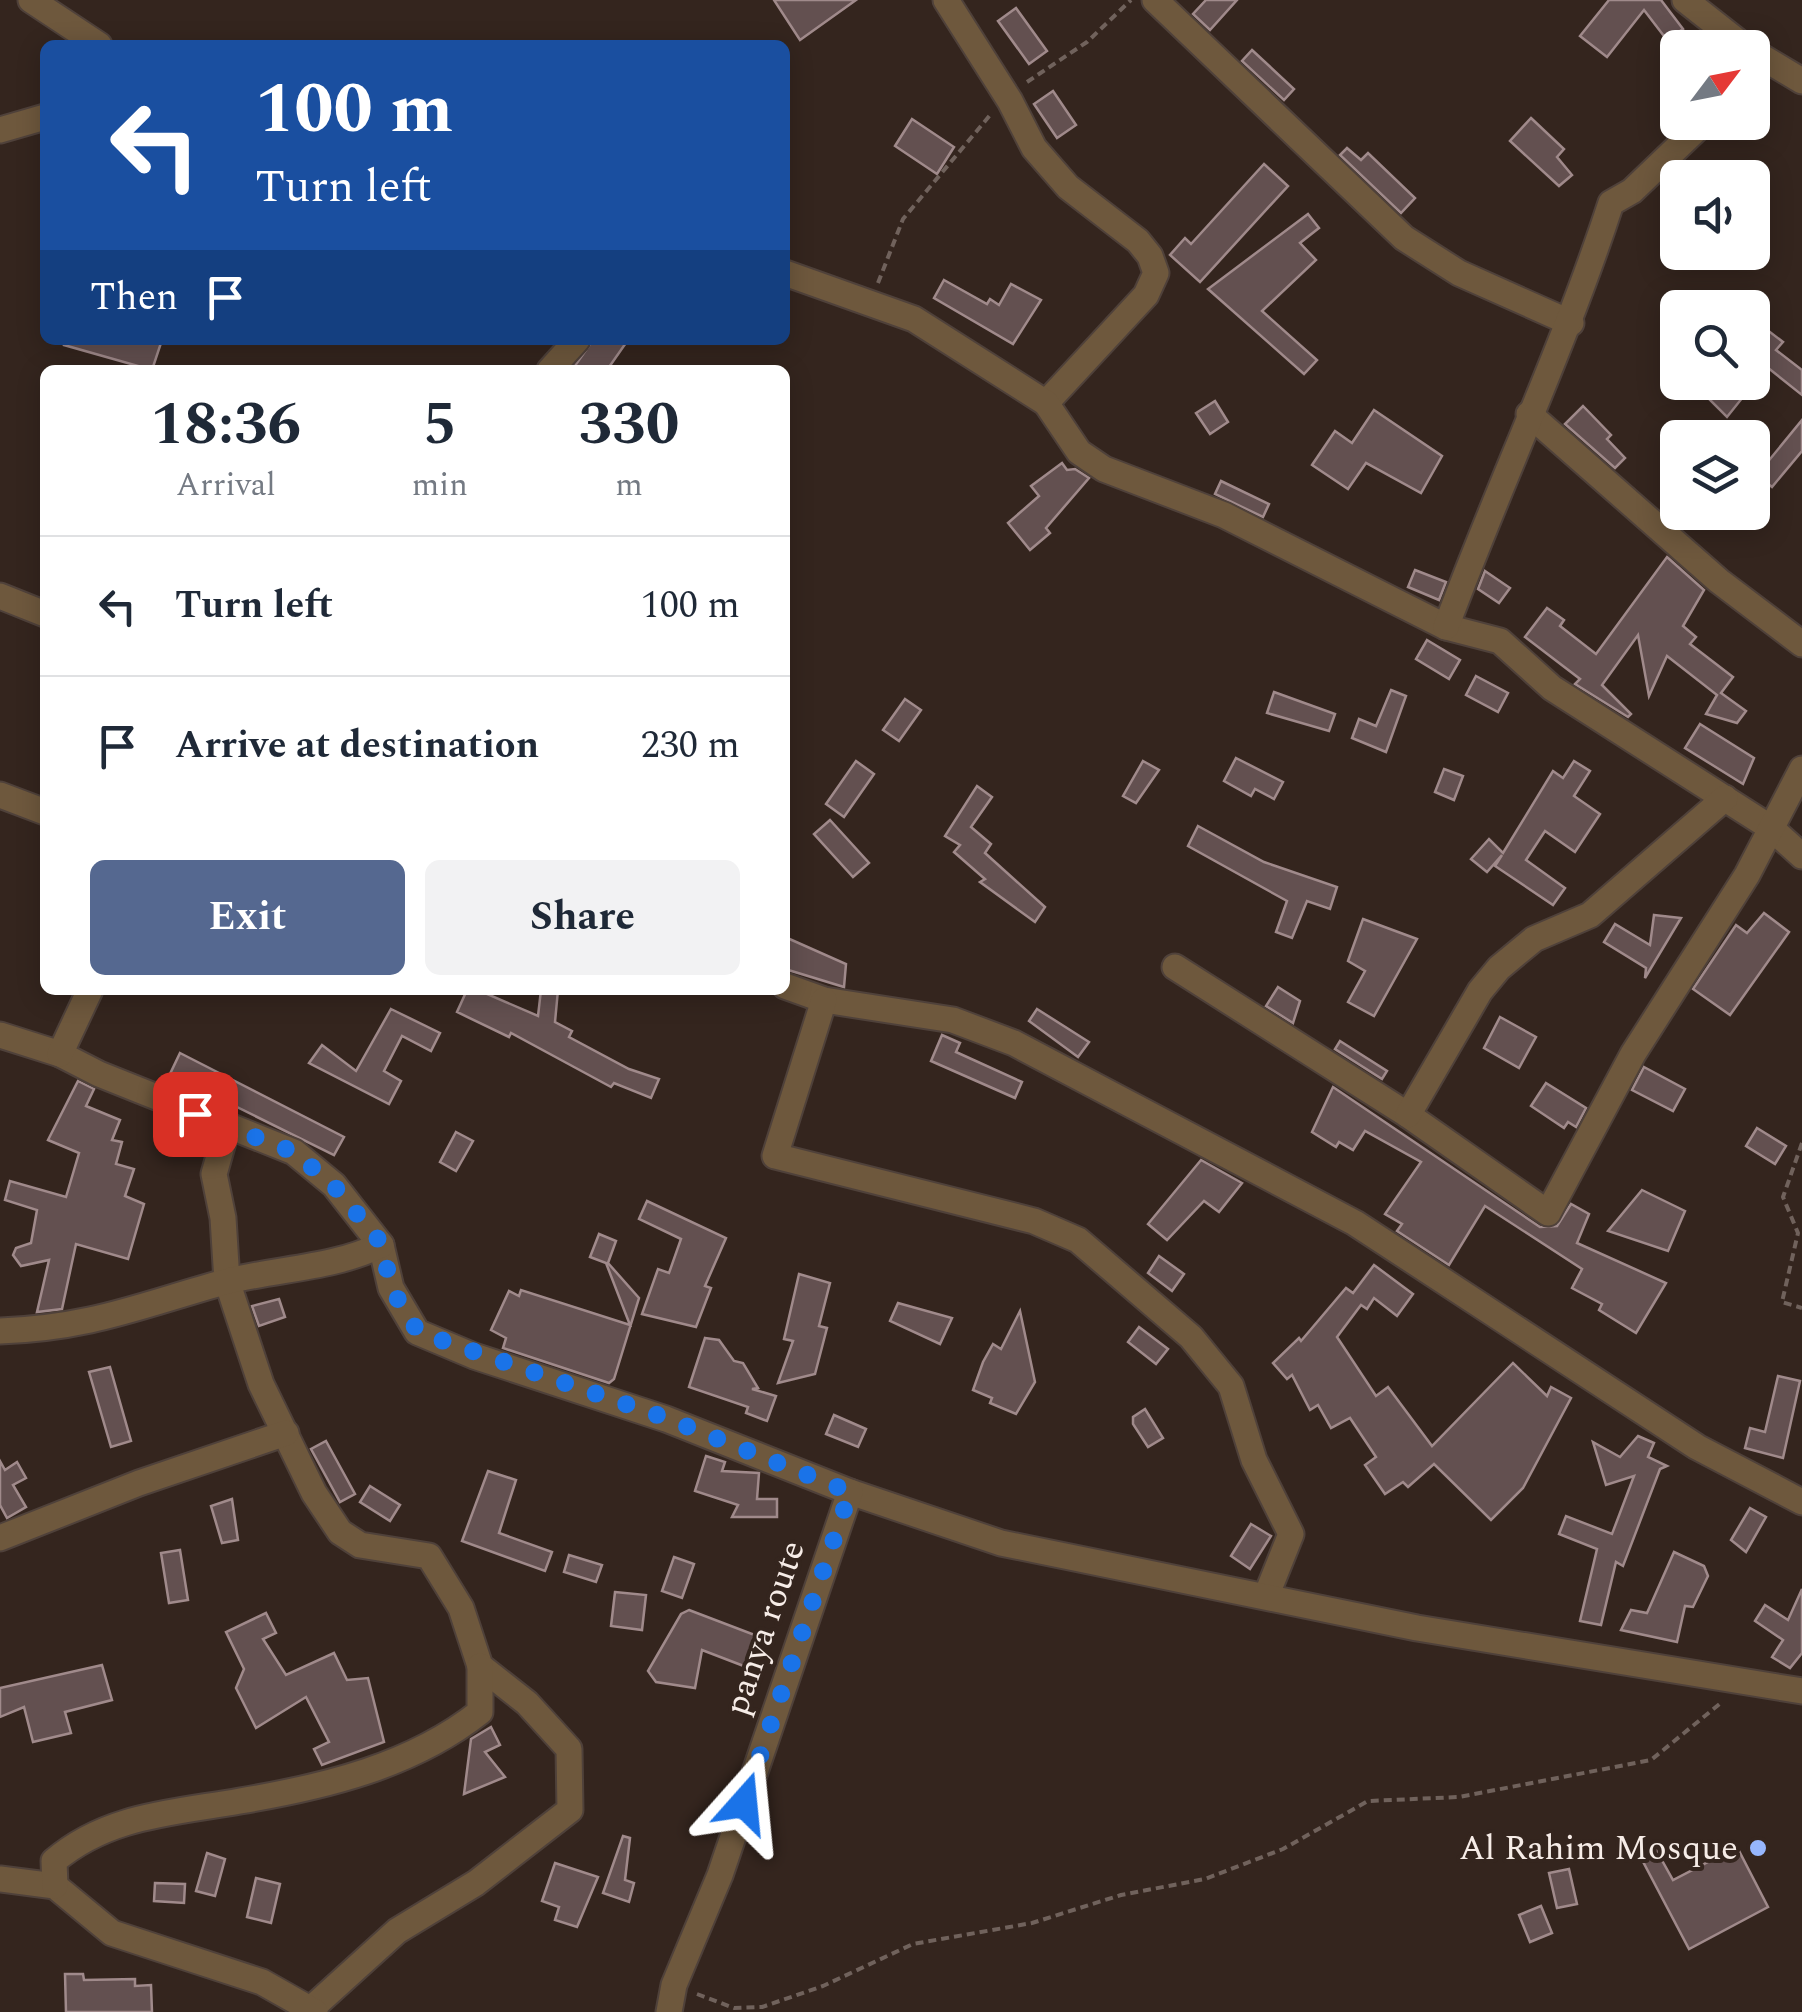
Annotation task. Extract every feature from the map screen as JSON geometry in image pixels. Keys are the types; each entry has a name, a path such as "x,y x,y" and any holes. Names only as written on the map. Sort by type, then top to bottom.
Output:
{"street":[{"path":"31,0 91,40"},
{"path":"946,0 1034,148 1068,187 1138,241 1156,273 1146,295 1046,403"},
{"path":"1155,0 1404,238 1459,273 1571,322"},
{"path":"1685,0 1723,30"},
{"path":"1770,68 1802,81"},
{"path":"0,130 40,118"},
{"path":"1446,627 1529,414 1571,322 1611,203 1632,192 1685,140"},
{"path":"790,275 914,319 1046,403 1079,452 1104,468 1224,516 1446,627 1500,642 1552,688 1771,828 1802,856"},
{"path":"554,365 572,345"},
{"path":"1529,414 1719,581 1802,644"},
{"path":"0,596 40,612"},
{"path":"1175,967 1408,1116 1548,1214 1633,1054 1747,875 1802,770"},
{"path":"0,795 40,810"},
{"path":"1408,1116 1480,991 1498,968 1534,939 1590,915 1725,798"},
{"path":"790,988 824,1000 952,1020 1047,1060 1355,1223 1697,1447 1802,1502"},
{"path":"60,1054 88,995"},
{"path":"824,1000 775,1156 1034,1221 1078,1240 1177,1325 1231,1386 1254,1460 1291,1534 1267,1594"},
{"path":"0,1035 60,1054 227,1128 294,1152 334,1186 382,1244 391,1288 418,1332 666,1418 850,1492 1000,1543 1267,1594 1417,1628 1802,1691"},
{"path":"55,1886 54,1861 72,1846 128,1819 287,1792 419,1753 480,1712 480,1666 462,1608 438,1566 429,1556 413,1550 360,1545 340,1532 314,1492 261,1384 227,1282 223,1218 214,1174 227,1128"},
{"path":"0,1330 101,1321 227,1282 312,1269 382,1244"},
{"path":"0,1538 139,1483 286,1433"},
{"name":"panya route","path":"669,2012 674,1986 720,1875 850,1492"},
{"path":"0,1879 55,1886 112,1933 210,1962 314,2010 397,1931 476,1883 570,1810 569,1748 526,1703 480,1666"}],"path":[{"path":"869,306 903,219 1006,96 1087,42 1130,0"},
{"path":"1802,1143 1784,1197 1798,1234 1782,1302 1802,1308"},
{"path":"674,1986 734,2008 762,2007 824,1986 913,1944 1032,1923 1121,1895 1205,1879 1283,1849 1368,1801 1460,1797 1651,1760 1725,1699"}],"building":[{"path":"774,0 856,0 800,40"},
{"path":"1206,0 1237,0 1210,30 1193,14"},
{"path":"1609,0 1661,0 1683,29 1660,31 1644,10 1607,57 1580,36"},
{"path":"1016,8 1047,51 1029,64 998,21"},
{"path":"1252,50 1294,89 1284,100 1242,61"},
{"path":"1053,91 1076,125 1057,138 1034,104"},
{"path":"1531,118 1564,149 1557,157 1572,175 1559,186 1510,141"},
{"path":"912,119 954,147 937,174 895,146"},
{"path":"1347,148 1361,160 1368,153 1415,198 1401,213 1340,155"},
{"path":"1264,164 1288,186 1200,282 1170,255 1185,238 1191,244"},
{"path":"1308,214 1319,228 1300,243 1316,260 1262,311 1317,360 1304,374 1208,289"},
{"path":"944,280 987,304 990,299 999,305 1011,284 1041,300 1013,344 934,298"},
{"path":"1770,332 1783,342 1776,350 1802,370 1802,395 1770,369"},
{"path":"64,345 160,345 154,365 134,365"},
{"path":"590,345 624,345 610,365 576,365"},
{"path":"1710,400 1741,400 1727,417"},
{"path":"1215,401 1228,422 1210,434 1196,413"},
{"path":"1583,406 1611,435 1607,439 1625,458 1615,468 1565,424"},
{"path":"1374,410 1442,456 1421,493 1366,463 1348,489 1312,465 1335,431 1352,443"},
{"path":"1802,420 1802,451 1772,487 1770,459"},
{"path":"1062,463 1067,470 1075,469 1089,478 1046,528 1050,533 1030,550 1008,523 1039,496 1031,486"},
{"path":"1221,481 1269,504 1263,517 1215,494"},
{"path":"1667,557 1704,590 1683,626 1696,637 1690,644 1733,677 1721,693 1746,711 1737,723 1706,714 1717,695 1667,656 1649,696 1638,635 1602,685 1631,714 1628,717 1575,684 1580,679 1525,637 1547,608 1564,620 1560,626 1596,654"},
{"path":"1415,570 1446,582 1439,600 1408,587"},
{"path":"1485,571 1510,588 1499,603 1478,589"},
{"path":"1427,640 1460,660 1449,679 1416,659"},
{"path":"1476,676 1508,693 1498,712 1466,695"},
{"path":"1391,690 1406,696 1386,752 1352,738 1359,719 1376,726"},
{"path":"1274,692 1335,714 1329,731 1267,713"},
{"path":"905,699 921,710 899,741 883,730"},
{"path":"1700,724 1754,758 1743,784 1685,748"},
{"path":"1236,758 1283,782 1274,799 1255,789 1251,796 1224,781"},
{"path":"856,761 874,774 844,817 826,804"},
{"path":"1143,761 1159,770 1136,803 1123,796"},
{"path":"1574,761 1590,771 1574,796 1600,814 1575,852 1545,831 1526,860 1565,888 1553,905 1495,866 1502,855 1487,872 1471,859 1489,839 1503,853 1553,771 1563,778"},
{"path":"1444,769 1463,776 1454,800 1435,792"},
{"path":"977,786 992,797 971,827 991,844 985,853 1045,907 1035,922 980,882 985,879 954,852 960,845 945,836"},
{"path":"830,820 869,863 853,877 814,834"},
{"path":"1198,826 1264,862 1337,887 1330,909 1307,901 1292,938 1276,932 1287,901 1188,846"},
{"path":"1764,913 1789,932 1730,1015 1693,989 1736,925 1747,933"},
{"path":"1654,915 1681,918 1645,978 1646,968 1604,942 1615,924 1650,945"},
{"path":"1363,919 1417,939 1374,1016 1348,1002 1365,971 1348,961"},
{"path":"790,939 846,964 844,987 790,971"},
{"path":"1278,987 1300,1001 1293,1023 1266,1006"},
{"path":"465,995 490,995 538,1016 540,995 558,995 555,1022 572,1031 569,1037 629,1069 659,1079 651,1098 614,1083 611,1087 511,1033 509,1037 457,1012"},
{"path":"391,1009 440,1033 431,1051 402,1036 384,1071 401,1081 389,1104 309,1063 322,1045 356,1071"},
{"path":"1037,1009 1089,1042 1078,1057 1029,1021"},
{"path":"1500,1017 1536,1037 1519,1068 1484,1048"},
{"path":"942,1035 960,1043 956,1052 1022,1082 1015,1098 931,1061"},
{"path":"1340,1041 1387,1071 1382,1079 1335,1049"},
{"path":"180,1053 344,1137 334,1155 170,1074"},
{"path":"1644,1067 1685,1089 1673,1111 1632,1090"},
{"path":"78,1081 94,1089 86,1106 120,1120 112,1140 122,1142 116,1164 134,1169 125,1196 144,1204 128,1259 76,1244 62,1309 37,1312 49,1260 21,1266 13,1255 16,1248 31,1243 37,1210 5,1200 10,1181 66,1197 79,1153 48,1140"},
{"path":"1546,1083 1586,1108 1576,1127 1568,1122 1564,1128 1531,1106"},
{"path":"1333,1087 1540,1227 1557,1226 1571,1204 1589,1214 1577,1243 1666,1283 1636,1333 1599,1310 1602,1304 1572,1288 1582,1269 1485,1206 1449,1265 1397,1231 1402,1224 1385,1214 1421,1162 1365,1131 1353,1150 1339,1142 1336,1147 1312,1132"},
{"path":"1757,1128 1786,1146 1775,1164 1746,1146"},
{"path":"456,1132 473,1141 456,1171 440,1162"},
{"path":"1201,1160 1242,1183 1219,1212 1204,1201 1167,1240 1148,1224"},
{"path":"1642,1190 1685,1211 1668,1251 1608,1231"},
{"path":"647,1201 726,1238 705,1286 711,1288 696,1327 642,1314 658,1269 669,1273 681,1239 639,1219"},
{"path":"599,1234 616,1241 608,1263 639,1298 614,1379 609,1383 503,1348 506,1338 491,1330 509,1291 519,1296 521,1290 630,1325 606,1263 590,1257"},
{"path":"1159,1256 1184,1274 1172,1291 1148,1273"},
{"path":"1374,1265 1413,1294 1397,1316 1374,1298 1367,1309 1361,1305 1337,1337 1376,1396 1388,1387 1432,1446 1513,1363 1547,1396 1551,1387 1571,1398 1523,1488 1491,1520 1434,1464 1408,1487 1403,1482 1385,1494 1365,1465 1376,1457 1350,1418 1331,1428 1318,1405 1310,1410 1292,1375 1287,1379 1273,1363 1299,1338 1301,1341 1346,1288 1353,1293"},
{"path":"799,1274 830,1283 819,1326 827,1328 815,1374 778,1383 793,1341 784,1339"},
{"path":"279,1299 285,1317 259,1326 252,1306"},
{"path":"898,1303 952,1318 940,1344 890,1321"},
{"path":"1020,1311 1035,1382 1016,1414 990,1403 992,1398 973,1390 993,1344 1001,1349"},
{"path":"1139,1327 1168,1349 1156,1364 1128,1342"},
{"path":"705,1338 719,1340 734,1361 743,1363 758,1388 752,1389 776,1396 767,1421 746,1413 748,1407 689,1387"},
{"path":"110,1367 131,1441 111,1447 89,1372"},
{"path":"1778,1376 1800,1381 1783,1458 1745,1448 1750,1428 1765,1432"},
{"path":"1145,1409 1163,1438 1148,1447 1133,1424 1133,1417"},
{"path":"834,1415 866,1429 858,1447 826,1434"},
{"path":"1638,1436 1654,1443 1648,1457 1667,1466 1660,1469 1623,1566 1616,1562 1601,1625 1580,1621 1597,1549 1559,1534 1566,1516 1612,1534 1634,1476 1606,1485 1593,1442 1620,1457"},
{"path":"326,1441 355,1494 340,1502 311,1449"},
{"path":"706,1456 725,1462 722,1471 759,1473 757,1499 777,1499 777,1517 732,1517 738,1505 695,1491"},
{"path":"0,1461 5,1470 17,1462 26,1478 13,1485 26,1507 7,1518 0,1505"},
{"path":"488,1471 516,1480 499,1533 552,1552 545,1571 462,1541"},
{"path":"370,1486 400,1505 390,1521 360,1502"},
{"path":"232,1499 238,1540 222,1543 211,1506"},
{"path":"1750,1508 1766,1517 1746,1552 1731,1540"},
{"path":"1251,1524 1271,1536 1250,1569 1231,1556"},
{"path":"180,1550 188,1600 169,1603 161,1553"},
{"path":"1674,1552 1704,1566 1708,1576 1693,1607 1685,1606 1677,1642 1621,1630 1631,1610 1647,1613"},
{"path":"569,1555 602,1565 596,1582 564,1572"},
{"path":"674,1557 694,1564 682,1598 662,1591"},
{"path":"1802,1589 1802,1653 1790,1668 1772,1657 1783,1640 1755,1621 1765,1605 1788,1620"},
{"path":"615,1592 646,1595 642,1630 611,1626"},
{"path":"689,1610 760,1637 749,1668 702,1650 695,1688 656,1682 648,1671 681,1614"},
{"path":"266,1613 276,1633 263,1639 286,1675 334,1653 347,1680 368,1678 384,1742 322,1765 314,1749 329,1742 306,1697 256,1728 236,1688 244,1669 226,1632"},
{"path":"102,1665 112,1700 65,1712 71,1733 33,1742 24,1707 0,1717 0,1688"},
{"path":"491,1727 500,1745 485,1752 505,1777 464,1794 471,1739"},
{"path":"623,1836 630,1838 625,1880 634,1883 629,1902 603,1893"},
{"path":"1654,1846 1673,1880 1737,1847 1768,1907 1689,1949 1639,1854"},
{"path":"207,1853 225,1859 215,1896 196,1891"},
{"path":"555,1863 598,1877 577,1927 555,1920 559,1907 542,1901"},
{"path":"1569,1869 1577,1904 1557,1908 1549,1873"},
{"path":"256,1878 280,1884 271,1923 247,1917"},
{"path":"155,1883 185,1884 184,1903 154,1901"},
{"path":"1541,1906 1552,1933 1530,1942 1519,1915"},
{"path":"65,1974 83,1974 84,1980 135,1979 135,1986 151,1985 152,2012 66,2012"}],"place":[{"name":"Al Rahim Mosque","path":"1758,1848"}],"route":[{"path":"195,1114 294,1152 334,1186 382,1244 391,1288 418,1332 474,1356 528,1370 666,1418 850,1492 744,1803"}]}
